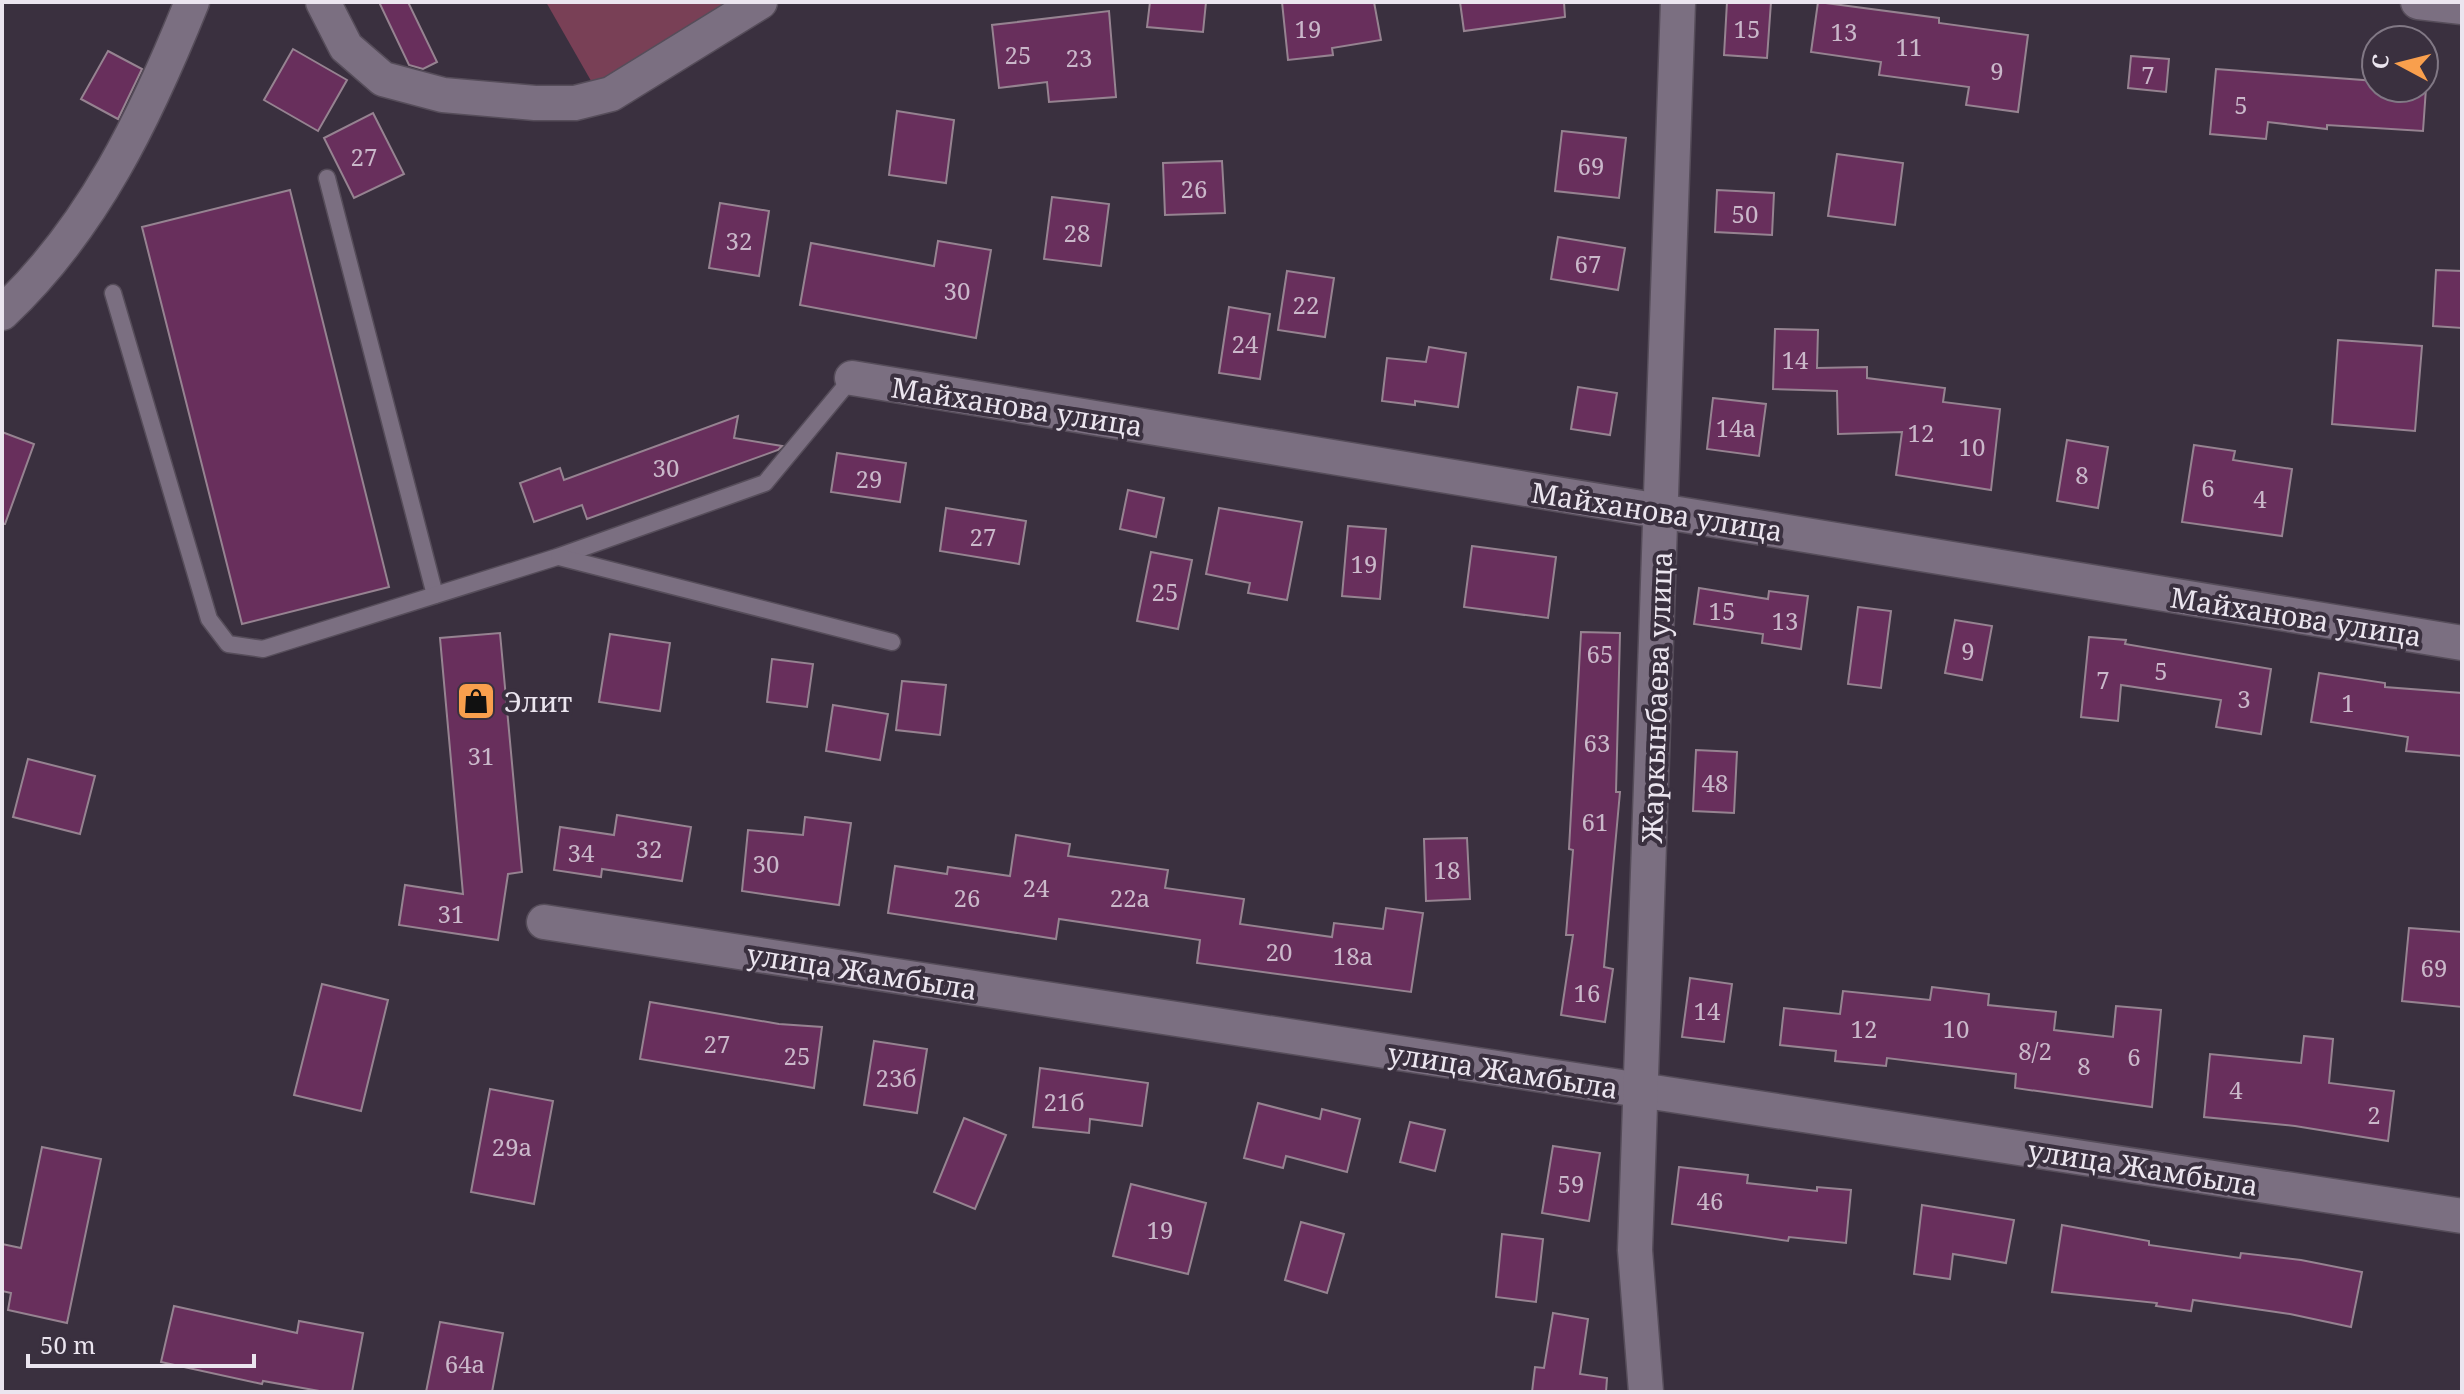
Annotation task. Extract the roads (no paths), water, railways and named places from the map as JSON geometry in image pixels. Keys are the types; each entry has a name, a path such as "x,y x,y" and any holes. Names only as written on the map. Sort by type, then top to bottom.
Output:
{"street":[{"path":"2,313 89,213 152,100 192,2"},
{"path":"323,2 346,47 383,79 443,95 535,103 575,103 611,94 760,2"},
{"name":"Жаркынбаева улица","path":"1646,1392 1635,1250 1663,512 1678,2"},
{"path":"2418,2 2462,7"},
{"name":"Майханова улица","path":"852,378 2462,643"},
{"name":"улица Жамбыла","path":"544,922 2462,1216"}],"lane":[{"path":"327,178 435,595"},
{"path":"113,293 209,619 228,644 263,649 557,557 765,483 852,378"},
{"path":"557,557 892,642"}],"place":[{"name":"Элит","path":"476,701"}]}
